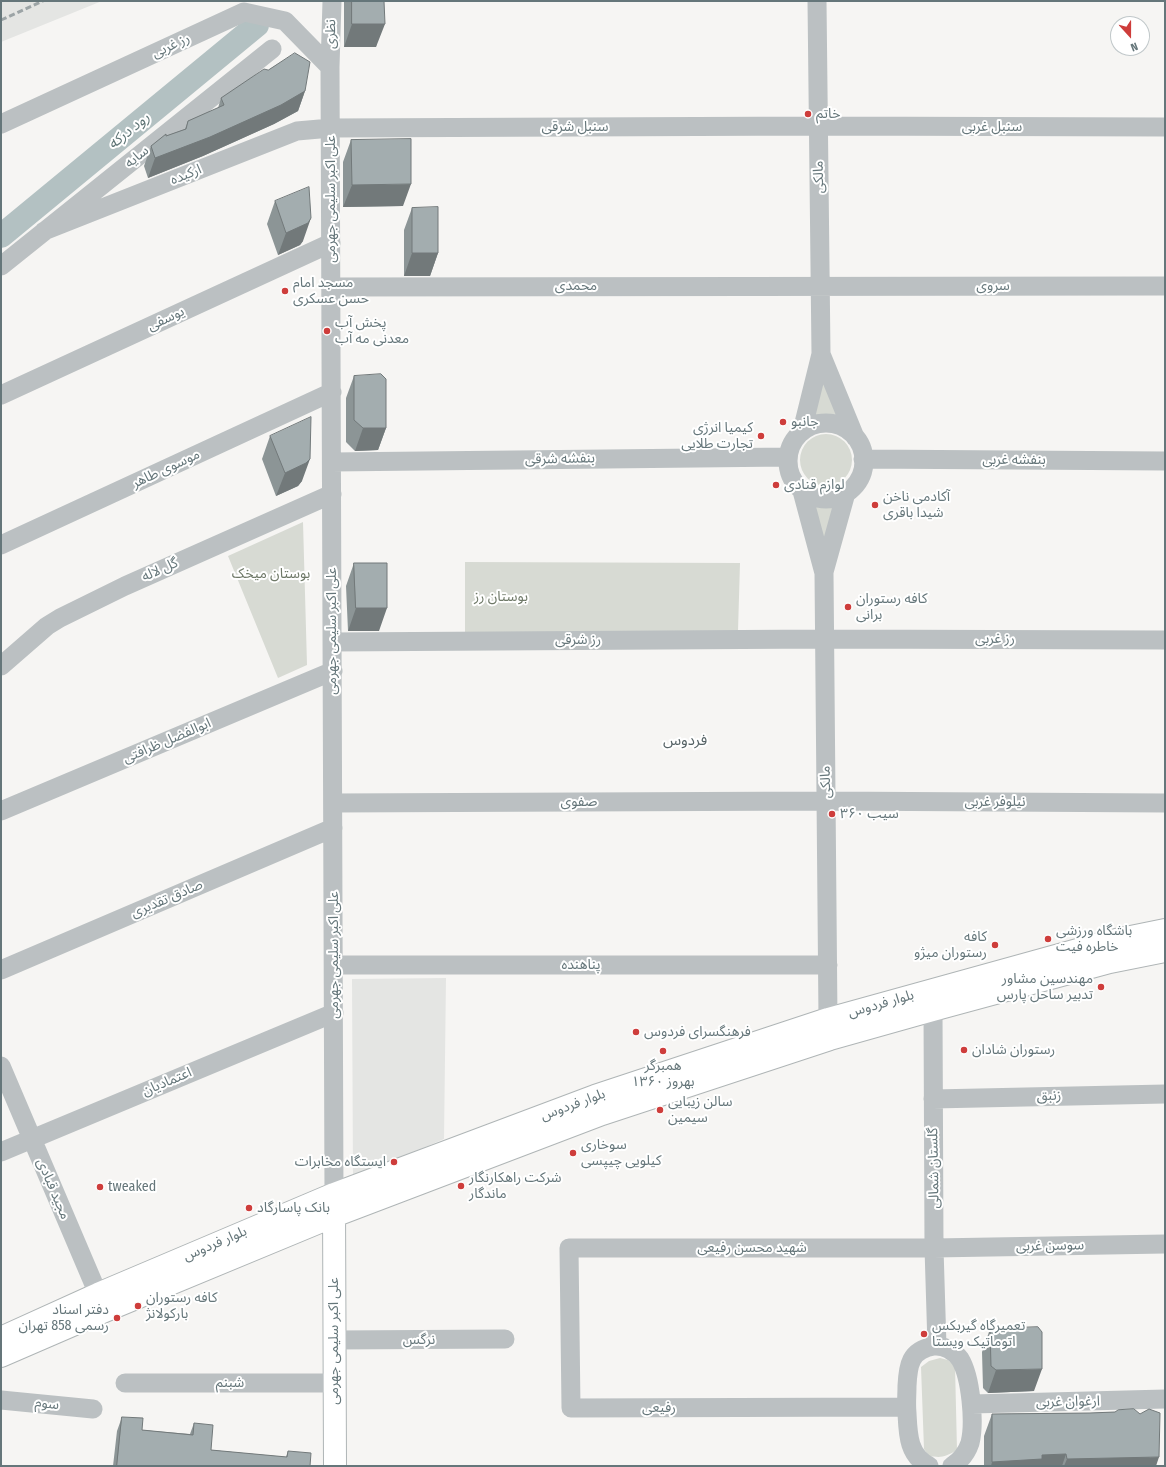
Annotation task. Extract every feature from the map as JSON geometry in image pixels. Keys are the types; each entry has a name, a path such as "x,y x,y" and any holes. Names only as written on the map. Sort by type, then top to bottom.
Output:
{"main road":[{"name":"بلوار فردوس","path":"1,1356 102,1302 334,1194 595,1096 931,1000 1106,942 1165,930"},
{"name":"بلوار فردوس","path":"931,1000 1165,951"},
{"name":"بلوار فردوس","path":"1,1338 334,1216 829,1029"},
{"name":"علی اکبر سلیمی جهرمی","path":"334,1194 335,1466"}],"street":[{"name":"نظری","path":"330,67 332,1"},
{"name":"مالکی","path":"802,431 821,354 817,1"},
{"name":"رز غربی","path":"1,124 244,12 285,21 330,67"},
{"name":"سایه","path":"1,266 272,49"},
{"name":"علی اکبر سلیمی جهرمی","path":"330,67 334,1194"},
{"name":"سنبل غربی","path":"819,126 1165,128"},
{"name":"سنبل شرقی","path":"331,128 819,126"},
{"name":"ارکیده","path":"44,231 297,131 331,128"},
{"name":"یوسفی","path":"1,395 331,243"},
{"name":"سروی","path":"821,286 1165,286"},
{"name":"محمدی","path":"331,287 821,286"},
{"name":"مالکی","path":"821,354 855,437"},
{"name":"موسوی طاهر","path":"1,545 332,392"},
{"path":"824,423 836,424 847,429 855,437 861,448 864,459 862,472 856,484 846,493 824,499 812,496 802,491 791,476 788,457 793,443 802,431 813,425 824,423"},
{"name":"بنفشه شرقی","path":"332,462 788,457"},
{"name":"بنفشه غربی","path":"864,459 1165,461"},
{"name":"مالکی","path":"802,491 824,573 829,1029"},
{"name":"مالکی","path":"824,573 846,493"},
{"name":"گل لاله","path":"1,666 47,626 60,618 125,586 332,494"},
{"name":"رز غربی","path":"824,639 1165,640"},
{"name":"رز شرقی","path":"332,642 824,639"},
{"name":"ابوالفضل ظرافتی","path":"1,811 333,671"},
{"name":"نیلوفر غربی","path":"826,801 1165,803"},
{"name":"صفوی","path":"333,803 826,801"},
{"name":"صادق تقدیری","path":"1,970 333,828"},
{"name":"پناهنده","path":"334,965 828,965"},
{"name":"گلستان شمالی","path":"931,1000 934,1248 937,1346"},
{"name":"اعتمادیان","path":"1,1152 334,1013"},
{"name":"مجید قبادی","path":"1,1066 102,1302"},
{"name":"زنبق","path":"933,1099 1165,1094"},
{"name":"سوسن غربی","path":"934,1248 1165,1244"},
{"name":"شهید محسن رفیعی","path":"569,1248 934,1248"},
{"name":"رفیعی","path":"569,1248 571,1408 906,1407"},
{"name":"نرگس","path":"334,1340 505,1339"},
{"path":"929,1466 922,1462 912,1448 908,1431 906,1407 908,1371 910,1363 918,1352 926,1348 937,1346 946,1348 960,1359 968,1380 972,1404 972,1430 970,1443 964,1455 952,1466"},
{"name":"شبنم","path":"125,1383 335,1383"},
{"name":"ارغوان غربی","path":"972,1404 1165,1399"},
{"name":"سوم","path":"1,1400 93,1409"}],"shaded area":[{"path":"1,1 102,1 1,42"},
{"path":"446,978 444,1139 353,1178 352,979"}],"green space":[{"path":"823,370 839,414 813,416"},
{"path":"826,434 836,436 844,442 850,450 852,460 850,470 844,478 836,484 826,486 816,484 808,478 802,470 800,460 802,450 808,442 816,436"},
{"path":"836,505 824,549 815,506"},
{"name":"بوستان میخک","path":"303,522 307,665 278,678 228,556"},
{"name":"بوستان رز","path":"465,562 740,563 738,631 465,633"},
{"path":"940,1358 948,1360 955,1366 957,1450 946,1456 937,1457 929,1456 924,1449 921,1367 929,1361"}],"building":[{"path":"352,1 384,1 385,24 352,24"},
{"path":"295,53 310,62 305,91 281,105 210,137 155,158 151,146 166,134 166,136 186,129 188,121 224,105 221,98 264,69 268,70"},
{"path":"411,139 411,184 352,185 351,140"},
{"path":"309,187 311,218 308,223 286,233 275,201"},
{"path":"438,207 438,253 412,253 412,208"},
{"path":"381,374 386,379 386,428 363,428 354,420 354,376"},
{"path":"311,417 310,459 306,463 285,473 270,436"},
{"path":"354,563 387,563 387,608 356,608"},
{"path":"1038,1327 1042,1332 1042,1369 996,1370 991,1366 990,1329"},
{"path":"1134,1409 1140,1414 1149,1409 1160,1413 1159,1457 1067,1459 1066,1454 1042,1455 1042,1459 992,1462 992,1414 1090,1413 1115,1412 1118,1410"},
{"path":"122,1417 143,1418 142,1430 193,1435 194,1423 213,1425 211,1450 287,1457 288,1451 311,1453 310,1466 117,1466"}],"waterway":[{"name":"رود درکه","path":"1,236 257,25"}],"railway":[{"path":"1,20 43,1"}],"place":[{"name":"خاتم","path":"808,114"},
{"name":"مسجد امام حسن عسکری","path":"285,291"},
{"name":"پخش آب معدنی مه آب","path":"327,331"},
{"name":"جانبو","path":"783,422"},
{"name":"کیمیا انرژی تجارت طلایی","path":"761,436"},
{"name":"لوازم قنادی","path":"776,485"},
{"name":"آکادمی ناخن شیدا باقری","path":"875,505"},
{"name":"كافه رستوران برانى","path":"848,607"},
{"name":"سیب ۳۶۰","path":"832,814"},
{"name":"باشگاه ورزشی خاطره فیت","path":"1048,939"},
{"name":"کافه رستوران ميژو","path":"995,945"},
{"name":"مهندسین مشاور تدبیر ساحل پارس","path":"1101,987"},
{"name":"فرهنگسرای فردوس","path":"636,1032"},
{"name":"رستوران شادان","path":"964,1050"},
{"name":"همبرگر بهروز ۱۳۶۰","path":"663,1051"},
{"name":"سالن زیبایی سیمین","path":"660,1110"},
{"name":"سوخاری كيلويی چيپسی","path":"573,1153"},
{"name":"ایستگاه مخابرات","path":"394,1162"},
{"name":"شرکت راهکارنگار ماندگار","path":"461,1186"},
{"name":"tweaked","path":"100,1187"},
{"name":"بانک پاسارگاد","path":"249,1208"},
{"name":"کافه رستوران بارکولانژ","path":"138,1306"},
{"name":"دفتر اسناد رسمی 858 تهران","path":"117,1318"},
{"name":"تعمیرگاه گیربکس اتوماتیک ویستا","path":"924,1334"}],"district":[{"name":"فردوس","path":"685,741"}]}
